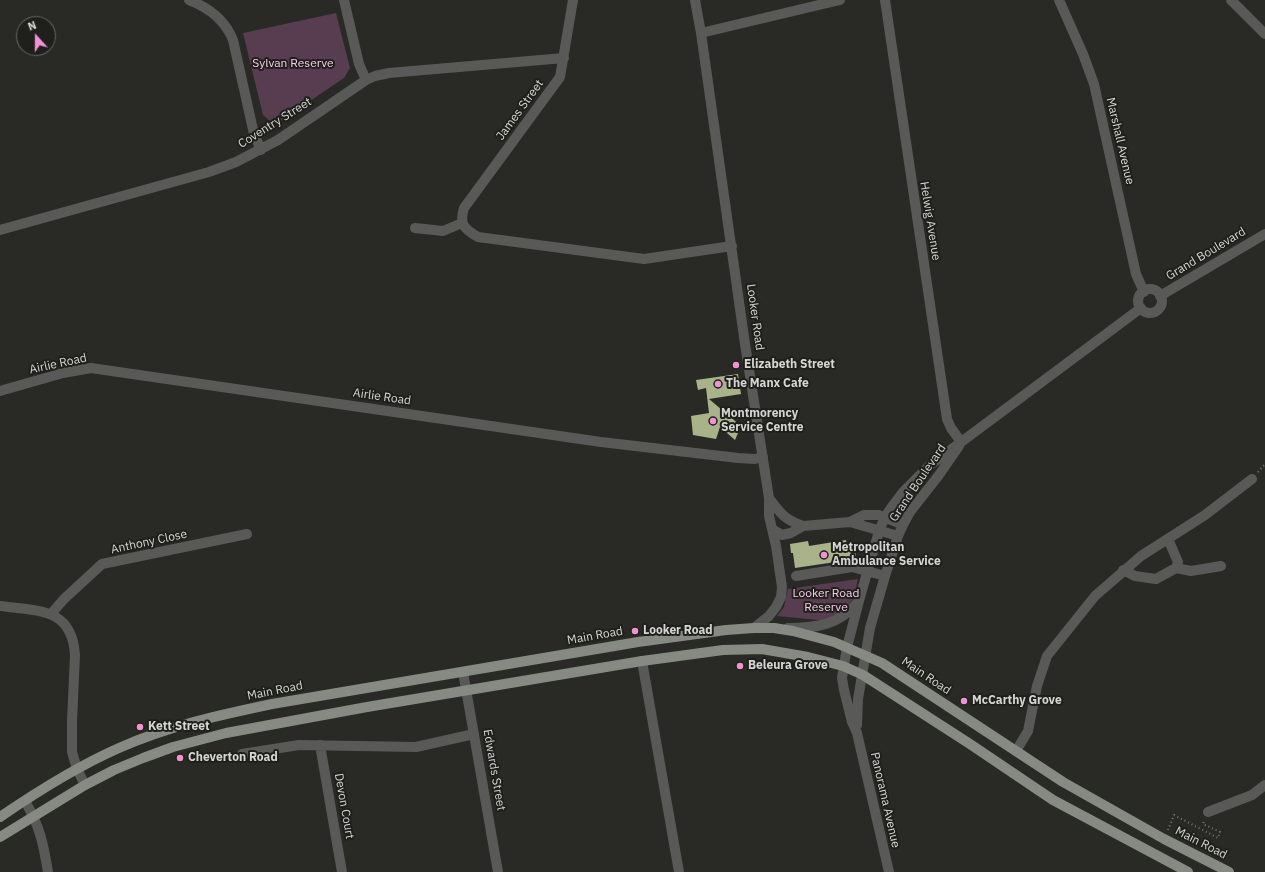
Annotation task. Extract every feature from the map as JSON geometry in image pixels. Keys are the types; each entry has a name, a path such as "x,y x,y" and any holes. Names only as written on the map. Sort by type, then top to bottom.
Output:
{"main road":[{"name":"Main Road","path":"0,816 77,769 119,748 182,725 223,714 279,703 638,642 726,630 774,628 811,635 847,647 882,663 904,676 1063,782 1164,839 1229,872"},
{"path":"0,837 85,785 114,770 173,747 226,733 359,708 642,661 723,650 762,649 801,655 843,666 863,675 1053,800 1188,872"}],"street":[{"path":"189,0 207,8 216,15 230,33 233,40 254,134 261,150"},
{"path":"344,0 359,64 366,80"},
{"name":"James Street","path":"462,223 464,208 560,77 573,0"},
{"name":"Looker Road","path":"695,0 769,498 769,516 782,580 781,597 776,607 769,616 754,628"},
{"path":"701,33 840,0"},
{"name":"Helwig Avenue","path":"885,0 947,419 951,428 961,442"},
{"name":"Marshall Avenue","path":"1060,0 1094,84 1136,274 1144,292"},
{"path":"1231,0 1265,34"},
{"name":"Coventry Street","path":"0,230 209,172 236,162 278,140 366,80 375,76 389,73 564,58"},
{"path":"414,228 443,231 462,223 467,231 478,236 644,259 732,246"},
{"name":"Grand Boulevard","path":"1160,296 1265,234"},
{"name":"Grand Boulevard","path":"843,666 867,571 879,531 891,508 914,480 947,451 1141,308 1149,313 1160,308 1162,303 1160,296 1153,290 1144,292"},
{"path":"1141,308 1139,299 1144,292"},
{"name":"Airlie Road","path":"0,391 63,373 91,368 601,442 738,458 755,459 763,457"},
{"name":"Grand Boulevard","path":"866,655 870,628 902,525 910,512 944,469 961,442"},
{"path":"1016,751 1028,732 1037,686 1047,656 1095,596 1123,570 1141,556 1205,515 1252,479"},
{"path":"769,498 786,519 804,526"},
{"path":"772,528 782,534 791,533 804,526 850,522 864,515 879,515 902,525"},
{"path":"850,522 898,536"},
{"name":"Anthony Close","path":"51,614 64,599 102,564 247,534"},
{"path":"1168,539 1178,562 1176,568"},
{"path":"1123,570 1135,576 1156,579 1176,568 1190,570 1221,566"},
{"path":"796,576 852,567 885,576"},
{"path":"774,628 815,627 829,624 839,620 859,601"},
{"path":"0,606 51,614 66,625 70,631 75,645 72,741 74,760 85,785"},
{"name":"Panorama Avenue","path":"857,733 857,709 866,655"},
{"path":"642,661 679,872"},
{"name":"Panorama Avenue","path":"843,666 844,690 852,722 857,733 888,872"},
{"name":"Edwards Street","path":"463,672 498,872"},
{"path":"242,754 299,745 416,746 474,734"},
{"name":"Devon Court","path":"320,745 342,872"},
{"path":"1208,812 1252,795 1265,785"},
{"path":"25,800 34,816 42,836 48,872"}],"path":[{"path":"1164,839 1174,815 1218,838 1220,832 1203,824 1208,812"}],"green space":[{"name":"Sylvan Reserve","path":"336,13 350,68 344,78 279,122 270,121 263,115 243,33"},
{"name":"Looker Road Reserve","path":"858,579 854,597 844,611 825,620 777,616 784,607 788,589"}],"building":[{"path":"738,374 741,394 709,399 741,426 735,440 720,427 716,439 693,435 691,416 709,413 706,388 698,390 696,380"},
{"name":"Metropolitan Ambulance Service","path":"846,540 847,546 854,545 856,556 849,558 849,560 795,568 790,544 808,541 809,546"}],"place":[{"name":"Elizabeth Street","path":"736,365"},
{"name":"The Manx Cafe","path":"718,384"},
{"name":"Montmorency Service Centre","path":"713,421"},
{"name":"Metropolitan Ambulance Service","path":"824,555"},
{"name":"Looker Road","path":"635,631"},
{"name":"Beleura Grove","path":"740,666"},
{"name":"McCarthy Grove","path":"964,701"},
{"name":"Kett Street","path":"140,727"},
{"name":"Cheverton Road","path":"180,758"}]}
